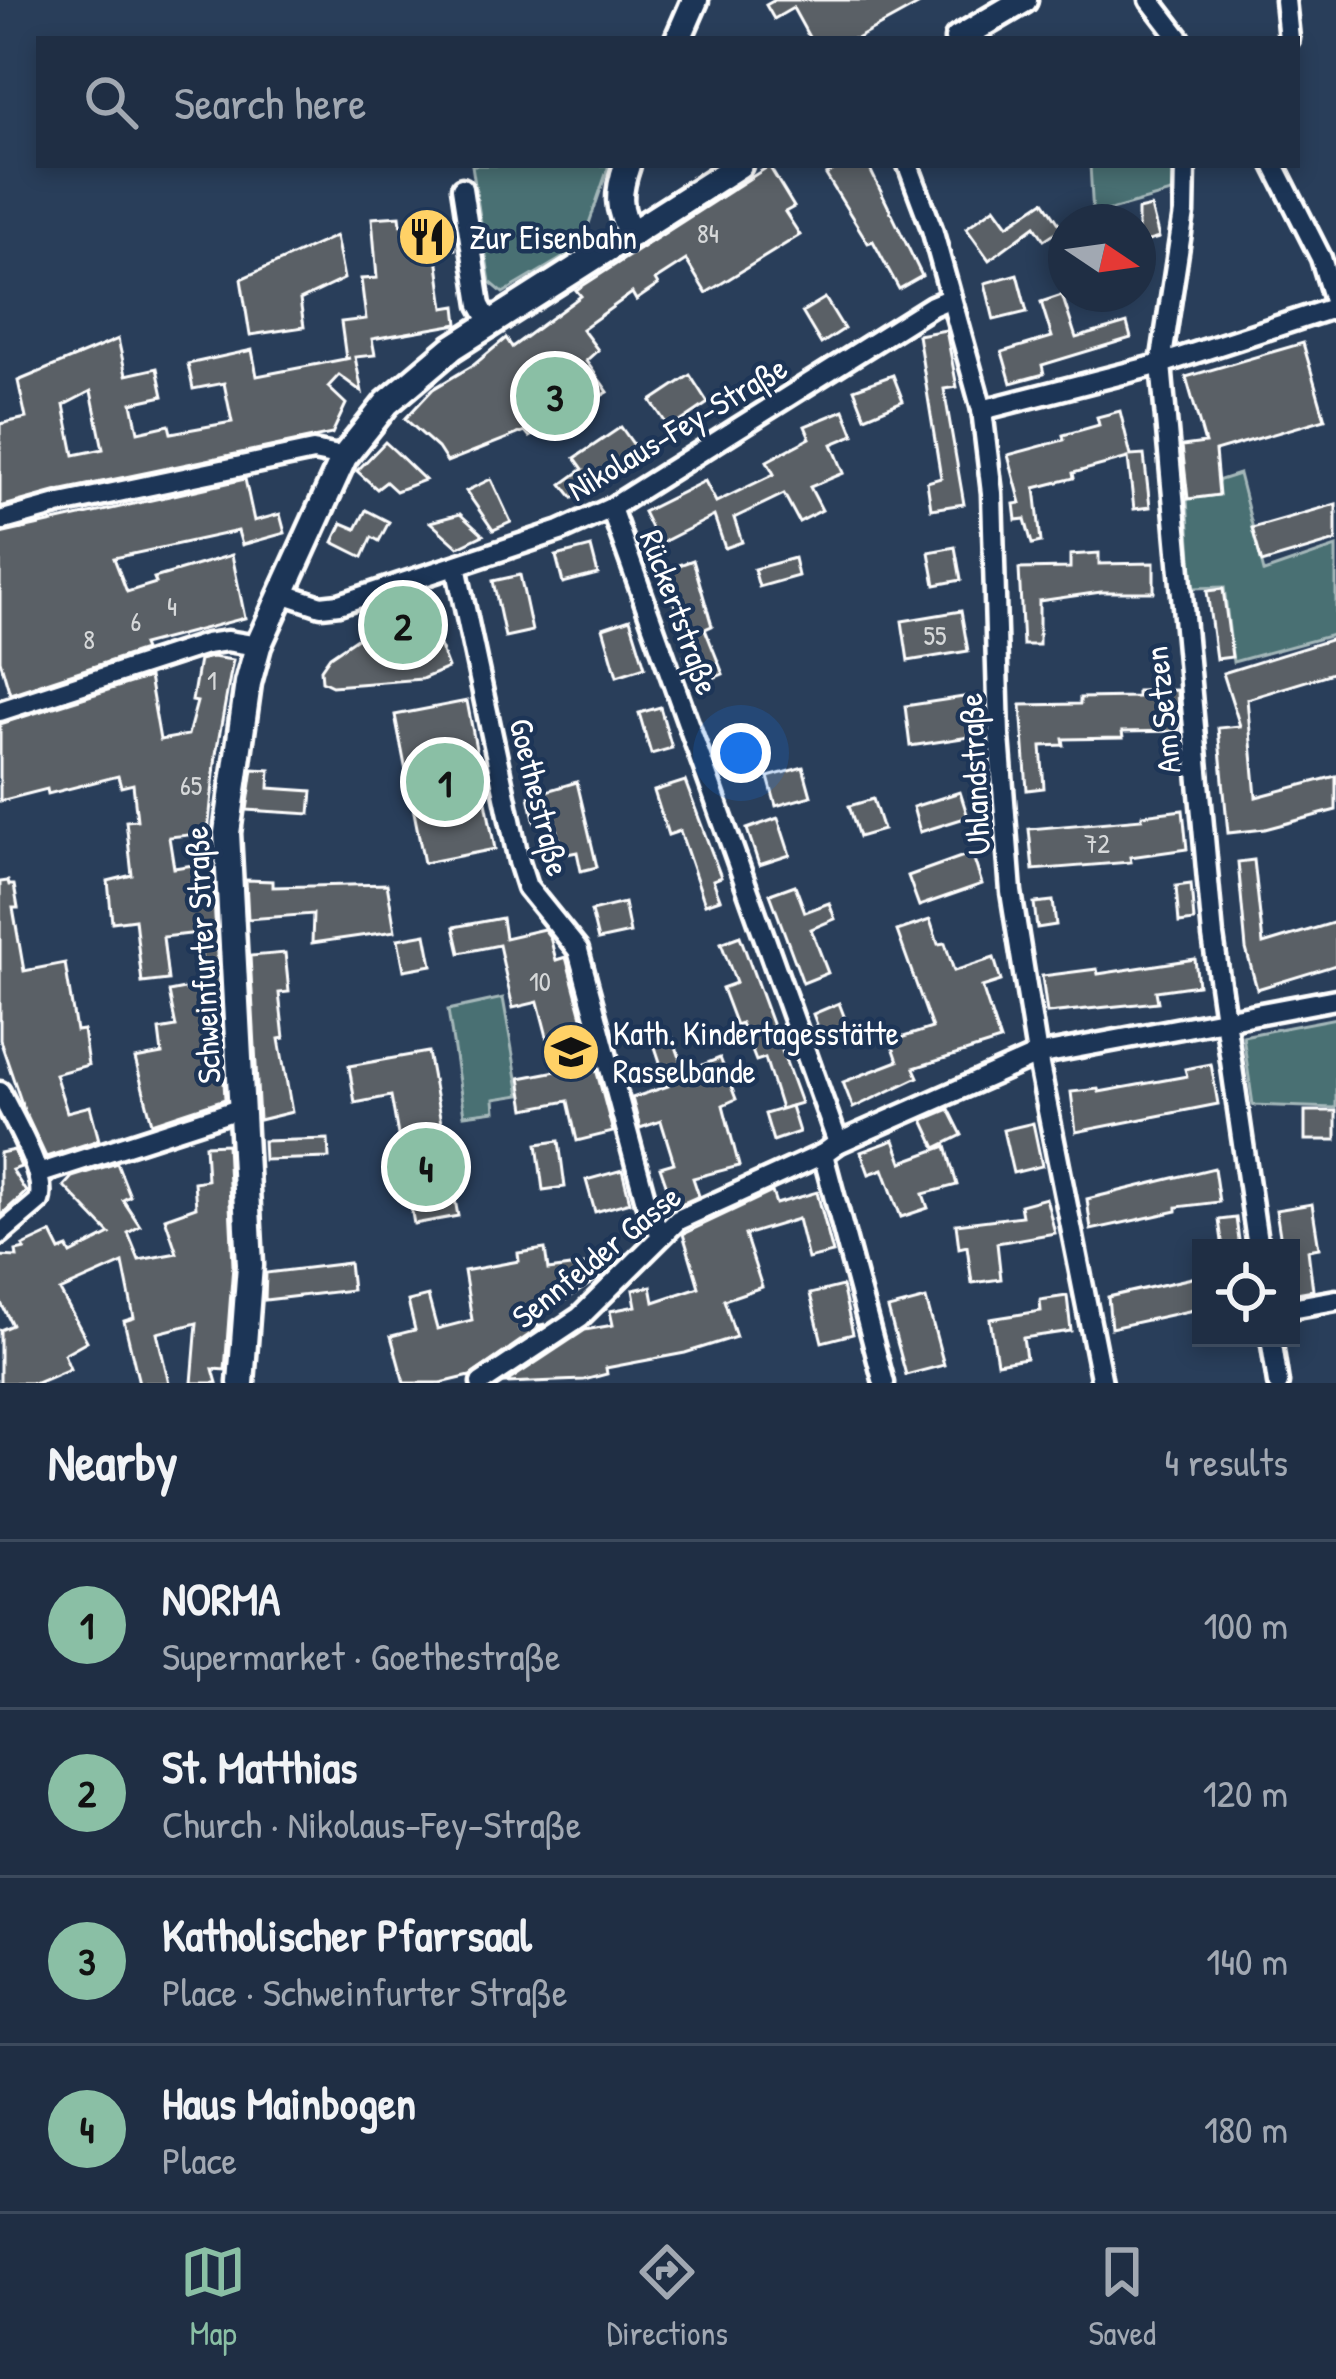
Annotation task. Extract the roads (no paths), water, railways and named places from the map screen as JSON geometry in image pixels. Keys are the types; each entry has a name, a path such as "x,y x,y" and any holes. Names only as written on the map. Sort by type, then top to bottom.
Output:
{"street":[{"path":"679,36 695,0"},
{"path":"963,36 1024,0"},
{"path":"1150,0 1178,36"},
{"path":"1285,0 1289,36"},
{"path":"626,168 618,196 632,234"},
{"name":"Schweinfurter Straße","path":"242,1383 250,1265 227,833 248,683 258,646 344,457 387,403 422,371 490,323 734,168"},
{"name":"Uhlandstraße","path":"909,168 982,410 993,513 999,736 1011,892 1037,1055 1102,1383"},
{"name":"Am Setzen","path":"1185,168 1184,213 1161,364 1213,936 1257,1239"},
{"path":"982,410 1161,364 1336,307 1321,258 1276,168"},
{"path":"462,188 480,305 490,323"},
{"name":"Nikolaus-Fey-Straße","path":"282,593 321,605 340,604 560,531 611,508 951,298"},
{"path":"0,521 313,451 344,457"},
{"name":"Rückertstraße","path":"611,508 831,1149 884,1383"},
{"name":"Goethestraße","path":"456,566 519,862 527,887 578,950 649,1213 661,1234"},
{"path":"0,711 206,644 227,641 258,646"},
{"name":"Sennfelder Gasse","path":"481,1383 580,1317 661,1234 697,1209 1037,1055 1336,999"},
{"path":"0,1092 42,1184 39,1201 0,1234"},
{"path":"38,1174 242,1108"},
{"path":"1300,1306 1336,1300"},
{"path":"1272,1347 1278,1383"}],"place":[{"name":"Zur Eisenbahn","path":"427,237"},
{"name":"Katholischer Pfarrsaal","path":"555,396"},
{"name":"St. Matthias","path":"403,625"},
{"name":"NORMA","path":"445,782"},
{"name":"Kath. Kindertagesstätte Rasselbande","path":"571,1052"},
{"name":"Haus Mainbogen","path":"426,1167"}]}
